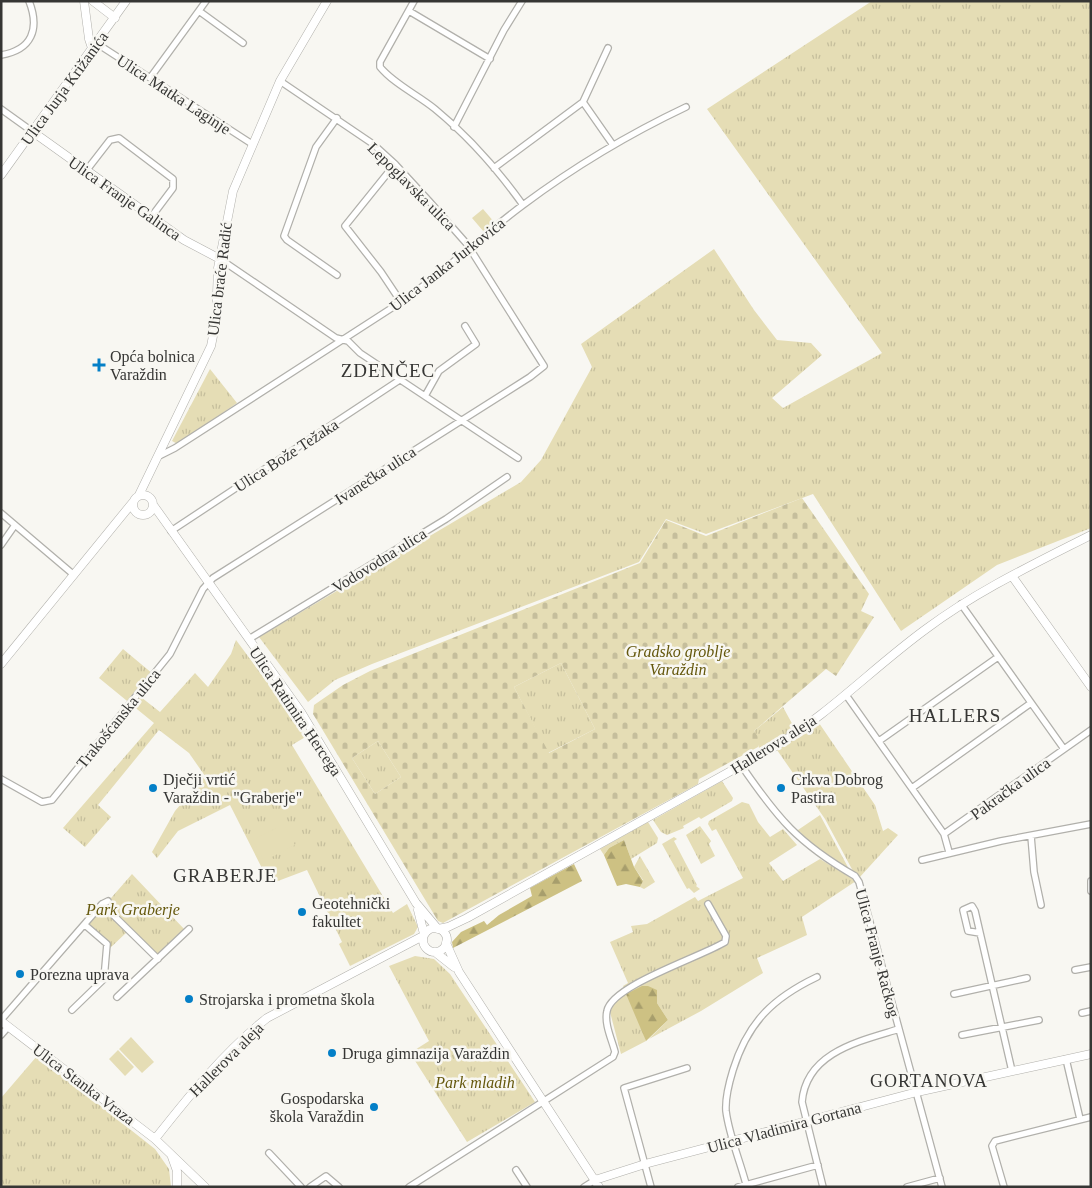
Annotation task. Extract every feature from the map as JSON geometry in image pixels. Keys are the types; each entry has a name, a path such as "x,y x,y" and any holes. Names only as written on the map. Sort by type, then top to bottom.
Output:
{"main road":[{"path":"84,1 89,39 94,46"},
{"path":"93,1 115,18"},
{"name":"Ulica Jurja Križanića","path":"1,175 126,1"},
{"name":"Ulica braće Radić","path":"139,495 150,476 211,346 216,321 220,259 233,191 280,81 327,1"},
{"name":"Ulica Franje Galinca","path":"33,132 184,240 220,259"},
{"name":"Ulica braće Radić","path":"150,476 152,502"},
{"path":"1,664 139,495 145,495 152,502 152,511 142,515 134,514 115,526"},
{"path":"133,502 134,509 142,515"},
{"name":"Ulica Ratimira Hercega","path":"152,502 310,726 416,903 438,928"},
{"name":"Ulica Ratimira Hercega","path":"142,515 169,528"},
{"name":"Hallerova aleja","path":"438,928 448,927 467,918 791,737 846,695 894,653 961,604 1091,535"},
{"path":"1012,576 1091,687"},
{"name":"Ulica Ratimira Hercega","path":"416,903 424,935"},
{"name":"Hallerova aleja","path":"446,942 452,931 467,918"},
{"path":"459,972 435,952 426,949 423,943 424,935 430,929 438,928 444,933 459,972 597,1183"},
{"name":"Hallerova aleja","path":"155,1138 190,1095 250,1032 267,1018 390,955 424,935"},
{"path":"435,952 442,950 446,942"},
{"name":"Hallerova aleja","path":"390,955 426,949"},
{"name":"Ulica Stanka Vraza","path":"1,1020 155,1138 204,1187"},
{"name":"Ulica Vladimira Gortana","path":"597,1183 645,1164 917,1092 1091,1054"},
{"name":"Ulica Stanka Vraza","path":"165,1148 176,1165 178,1187"},
{"path":"178,1187 180,1182 187,1178 197,1180"}],"street":[{"path":"1,55 14,53 22,49 30,40 35,24 34,12 29,1"},
{"path":"150,78 206,1"},
{"path":"414,1 380,62 380,67 454,127 494,168 523,205"},
{"path":"454,127 522,1"},
{"path":"199,11 243,43"},
{"path":"409,11 490,59"},
{"name":"Ulica Matka Laginje","path":"94,46 150,78 252,144"},
{"path":"494,168 583,102 608,48"},
{"name":"Lepoglavska ulica","path":"280,81 337,118 395,164 469,248 542,361 544,366 542,369"},
{"path":"583,102 613,145"},
{"name":"Ulica Janka Jurkovića","path":"159,456 175,448 401,302 424,286 523,205 613,145 686,107"},
{"path":"1,109 33,132"},
{"path":"337,118 316,147 284,236 337,275"},
{"path":"86,171 110,140 119,138 173,179 173,188 152,216"},
{"path":"395,164 344,226 381,272 401,302"},
{"path":"220,259 342,340 348,341 360,353 518,458"},
{"path":"425,396 439,371 476,344 465,326"},
{"name":"Ivanečka ulica","path":"208,583 542,369"},
{"name":"Ulica Bože Težaka","path":"169,528 401,380"},
{"name":"Vodovodna ulica","path":"249,639 446,518 508,477"},
{"path":"1,513 74,575"},
{"path":"1,544 15,525"},
{"name":"Trakošćanska ulica","path":"1,779 42,802 52,800 170,654 208,583"},
{"path":"961,604 1064,750"},
{"path":"879,741 998,657"},
{"path":"846,695 944,834 949,852"},
{"path":"912,788 1031,702"},
{"name":"Pakračka ulica","path":"944,834 1091,730"},
{"name":"Ulica Franje Račkog","path":"742,765 773,811 794,835 811,849 855,876 859,882 942,1187"},
{"path":"922,860 949,852 1091,824"},
{"path":"1031,836 1034,872 1041,905"},
{"path":"1091,881 1091,891"},
{"path":"1,1020 102,904 108,901"},
{"path":"102,904 158,959"},
{"path":"410,1187 613,1057 615,1052 606,1014 608,1005 640,982 725,942 726,936 708,904"},
{"path":"980,933 968,931 963,910 967,907 972,906 976,911 1012,1071"},
{"path":"72,1010 104,978 107,944 85,925"},
{"path":"117,997 189,929"},
{"path":"1075,970 1091,967"},
{"path":"746,1184 726,1111 727,1094 739,1052 754,1025 773,1004 790,990 817,977"},
{"path":"954,994 1028,978"},
{"path":"1082,1013 1091,1011"},
{"path":"962,1035 1039,1020"},
{"path":"1,1035 8,1027"},
{"path":"823,1187 802,1102 803,1090 809,1078 820,1064 835,1051 899,1029"},
{"path":"1066,1059 1080,1119"},
{"path":"651,1187 624,1088 687,1068"},
{"path":"1004,1187 992,1146 995,1141 1091,1116"},
{"path":"269,1153 301,1187"},
{"path":"738,1187 818,1165"},
{"path":"516,1170 527,1187"},
{"path":"310,1187 326,1176 339,1187"},
{"path":"907,1187 940,1178"},
{"path":"584,1187 597,1183"}],"green space":[{"path":"872,1 1091,1 1091,528 997,565 901,631 813,494 706,534 666,519 639,562 372,664 335,680 308,702 259,637 521,482 541,460 592,367 581,344 714,249 754,310 777,340 811,343 822,355 772,398 783,408 882,353 707,109"},
{"path":"483,209 495,223 484,232 472,218"},
{"path":"210,369 237,403 178,444 172,441"},
{"name":"Gradsko groblje Varaždin","path":"802,498 869,594 861,611 874,617 836,676 826,669 754,731 760,740 758,747 699,779 698,784 443,923 438,921 313,714 314,705 343,685 370,671 640,563 666,520 706,536","holes":["561,663 595,729 549,753 514,687","378,741 401,777 375,794 352,758"]},
{"path":"236,640 307,736 292,745 393,913 407,904 418,927 414,934 350,966 339,944 342,942 307,870 270,884 230,805 178,831 157,858 152,852 175,811 205,776 189,753 159,730 98,805 111,817 85,847 63,828 154,723 99,678 123,649 153,674 137,694 160,712 195,673 208,687 231,654"},
{"path":"561,663 595,729 548,753 514,687"},
{"path":"783,707 795,729 759,748 754,731"},
{"path":"819,723 875,805 883,831 888,828 898,835 859,878 854,873 825,819 777,750"},
{"path":"378,741 401,777 375,794 352,758"},
{"path":"722,781 733,798 732,801 701,819 699,817 683,826 684,828 667,835 661,832 653,820"},
{"path":"742,802 749,804 758,822 770,837 783,829 797,845 769,863 783,881 820,859 856,881 802,917 807,935 757,958 763,973 701,1011 649,1039 668,1020 657,1003 641,1025 646,1041 621,1054 610,1012 616,1000 626,994 623,986 628,983 610,942 633,932 631,926 647,924 695,897 698,901 743,878 716,829 712,831 708,824 709,821"},
{"path":"820,815 850,871 812,846 800,832 795,832"},
{"path":"648,822 658,838 657,843 631,859 624,840 609,848 604,855 600,849"},
{"path":"284,824 295,845 264,861 253,840"},
{"path":"700,826 711,841 709,844 715,856 701,864 686,835"},
{"path":"674,837 677,839 674,841 696,886 700,889 694,893 689,888 687,889 662,844"},
{"path":"624,840 634,867 643,881 640,887 626,884 617,886 604,855 609,848"},
{"path":"640,856 655,882 644,889 640,887 643,880 634,867"},
{"path":"574,864 582,881 453,948 452,942 461,932 484,921 487,925 499,915 532,896 530,888"},
{"name":"Park Graberje","path":"132,874 185,930 155,959 127,932 109,949 85,928"},
{"name":"Park mladih","path":"415,956 434,959 450,974 535,1102 467,1142 410,1053 429,1041 389,966"},
{"path":"642,986 648,986 657,990 657,1003 668,1020 646,1041 626,994"},
{"path":"131,1037 154,1062 142,1073 119,1049"},
{"path":"118,1050 134,1067 125,1076 109,1059"},
{"path":"37,1056 155,1149 169,1169 171,1187 1,1187 1,1098"}],"place":[{"name":"Opća bolnica Varaždin","path":"99,365"},
{"name":"Dječji vrtić Varaždin - \"Graberje\"","path":"153,788"},
{"name":"Crkva Dobrog Pastira","path":"781,788"},
{"name":"Geotehnički fakultet","path":"302,912"},
{"name":"Porezna uprava","path":"20,974"},
{"name":"Strojarska i prometna škola","path":"189,999"},
{"name":"Druga gimnazija Varaždin","path":"332,1053"},
{"name":"Gospodarska škola Varaždin","path":"374,1107"}],"district":[{"name":"ZDENČEC","path":"388,370"},
{"name":"HALLERS","path":"955,715"},
{"name":"GRABERJE","path":"225,875"},
{"name":"GORTANOVA","path":"929,1081"}]}
